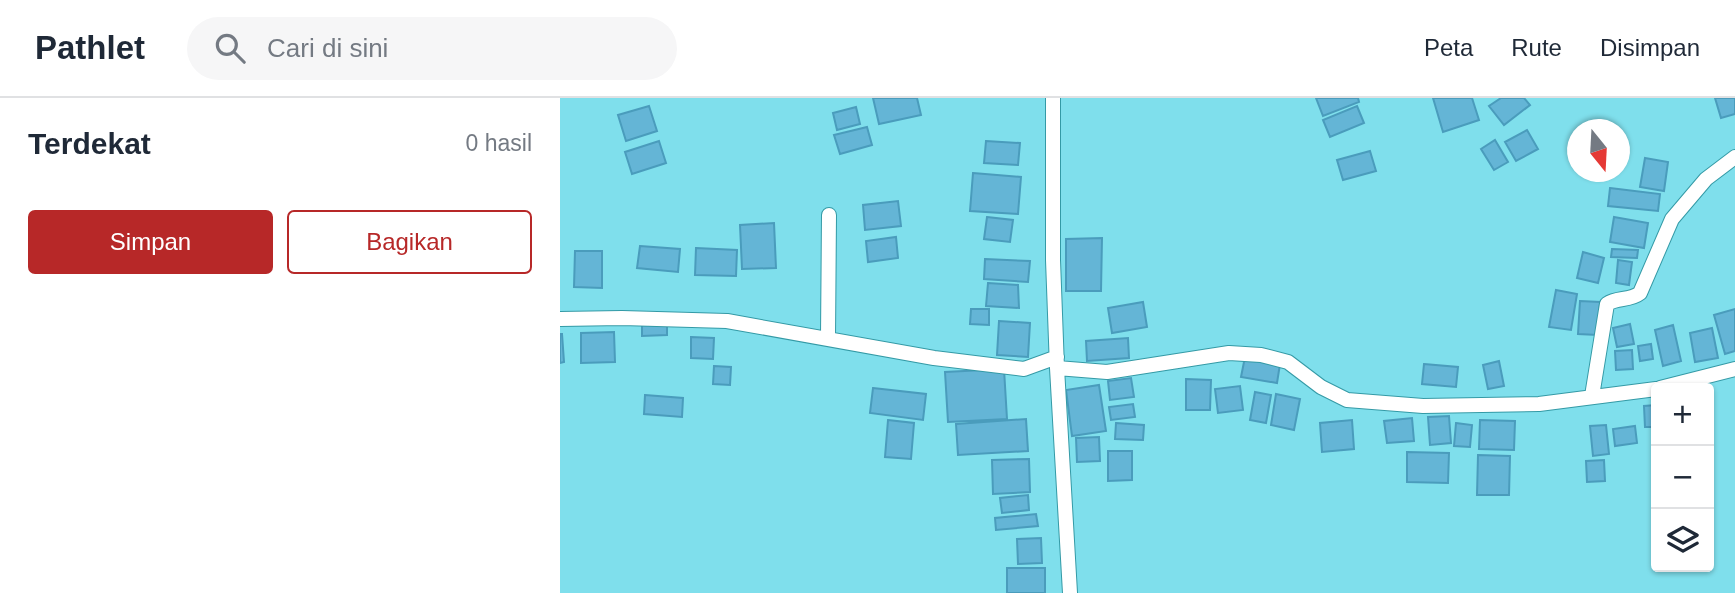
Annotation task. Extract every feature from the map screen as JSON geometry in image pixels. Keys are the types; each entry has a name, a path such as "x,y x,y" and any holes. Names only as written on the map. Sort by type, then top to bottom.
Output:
{"street":[{"path":"1053,98 1053,260 1070,593"},
{"path":"1592,396 1607,304 1613,300 1632,298 1640,293 1672,219 1706,179 1735,157"},
{"path":"828,337 829,215"},
{"path":"560,319 727,321 934,358 1024,369 1057,362 1107,372 1229,353 1261,355 1288,362 1321,387 1347,400 1360,402 1495,407 1651,390"},
{"path":"1681,383 1735,369"}],"building":[{"path":"873,98 917,98 921,115 879,124"},
{"path":"1316,98 1358,98 1359,102 1323,116"},
{"path":"1433,98 1472,98 1479,120 1443,132"},
{"path":"1501,98 1524,98 1530,105 1504,125 1489,106"},
{"path":"1715,98 1735,98 1735,114 1721,118"},
{"path":"649,106 657,131 626,141 618,115"},
{"path":"1357,106 1364,123 1330,137 1323,120"},
{"path":"856,107 860,124 837,130 833,113"},
{"path":"867,127 872,145 840,154 834,135"},
{"path":"1527,130 1538,149 1516,161 1505,142"},
{"path":"1495,140 1508,162 1494,170 1481,149"},
{"path":"659,141 666,163 632,174 625,152"},
{"path":"986,141 1020,143 1018,165 984,163"},
{"path":"1370,151 1376,171 1343,180 1337,160"},
{"path":"1645,158 1668,162 1664,191 1640,187"},
{"path":"973,173 1021,177 1018,214 970,211"},
{"path":"1610,188 1660,194 1658,211 1608,206"},
{"path":"898,201 901,226 865,230 863,205"},
{"path":"987,217 1013,220 1010,242 984,239"},
{"path":"1614,217 1648,223 1644,248 1610,242"},
{"path":"774,223 776,268 742,269 740,225"},
{"path":"896,237 898,258 868,262 866,241"},
{"path":"1102,238 1101,291 1066,291 1066,239"},
{"path":"640,246 680,249 678,272 637,268"},
{"path":"696,248 737,250 736,276 695,275"},
{"path":"1612,249 1638,250 1637,258 1611,257"},
{"path":"575,251 602,251 602,288 574,287"},
{"path":"1583,252 1604,258 1598,283 1577,278"},
{"path":"985,259 1030,261 1028,282 984,279"},
{"path":"1618,260 1632,262 1629,285 1616,283"},
{"path":"988,283 1018,285 1019,308 986,306"},
{"path":"1556,290 1577,294 1571,330 1549,327"},
{"path":"1580,301 1600,302 1598,335 1578,334"},
{"path":"1143,302 1147,327 1112,333 1108,308"},
{"path":"971,309 989,309 989,325 970,324"},
{"path":"1735,309 1735,351 1725,354 1714,315"},
{"path":"999,321 1030,323 1028,357 997,355"},
{"path":"667,323 667,335 642,336 642,324"},
{"path":"1630,324 1634,344 1617,347 1613,328"},
{"path":"1673,325 1681,361 1663,366 1655,330"},
{"path":"1712,328 1718,358 1695,362 1690,333"},
{"path":"614,332 615,362 581,363 581,333"},
{"path":"560,334 564,362 560,363"},
{"path":"691,337 714,338 713,359 691,358"},
{"path":"1128,338 1129,358 1087,361 1086,341"},
{"path":"1651,344 1653,359 1640,361 1638,346"},
{"path":"1632,350 1633,369 1616,370 1615,351"},
{"path":"1245,357 1280,364 1277,383 1241,377"},
{"path":"1499,361 1504,386 1488,389 1483,365"},
{"path":"1424,364 1458,367 1456,387 1422,384"},
{"path":"714,366 731,367 730,385 713,384"},
{"path":"1004,369 1007,419 948,422 945,372"},
{"path":"1131,378 1134,397 1110,400 1108,381"},
{"path":"1186,379 1211,380 1210,410 1186,410"},
{"path":"1099,385 1106,431 1072,436 1066,390"},
{"path":"1240,386 1243,410 1218,413 1215,389"},
{"path":"873,388 926,394 923,420 870,413"},
{"path":"1255,392 1271,395 1266,423 1250,420"},
{"path":"1276,394 1300,399 1294,430 1271,425"},
{"path":"645,395 683,398 682,417 644,414"},
{"path":"1133,404 1135,417 1111,420 1109,407"},
{"path":"1651,405 1651,427 1645,427 1644,406"},
{"path":"1449,416 1451,443 1430,445 1428,417"},
{"path":"1412,418 1414,441 1387,443 1384,421"},
{"path":"1026,419 1028,451 958,455 956,424"},
{"path":"888,420 914,423 911,459 885,457"},
{"path":"1352,420 1354,449 1322,452 1320,423"},
{"path":"1480,420 1515,421 1514,450 1479,449"},
{"path":"1116,423 1144,425 1143,440 1115,439"},
{"path":"1456,423 1472,425 1470,447 1454,446"},
{"path":"1606,425 1609,454 1593,456 1590,426"},
{"path":"1635,426 1637,443 1615,446 1613,429"},
{"path":"1099,437 1100,461 1077,462 1076,438"},
{"path":"1108,451 1132,451 1132,480 1108,481"},
{"path":"1407,452 1449,453 1448,483 1407,482"},
{"path":"1478,455 1510,456 1509,495 1477,495"},
{"path":"1029,459 1030,492 993,494 992,460"},
{"path":"1604,460 1605,481 1587,482 1586,461"},
{"path":"1028,495 1029,510 1002,513 1000,498"},
{"path":"1036,514 1038,526 996,530 995,518"},
{"path":"1041,538 1042,563 1018,564 1017,539"},
{"path":"1007,568 1045,568 1045,593 1007,593"}]}
